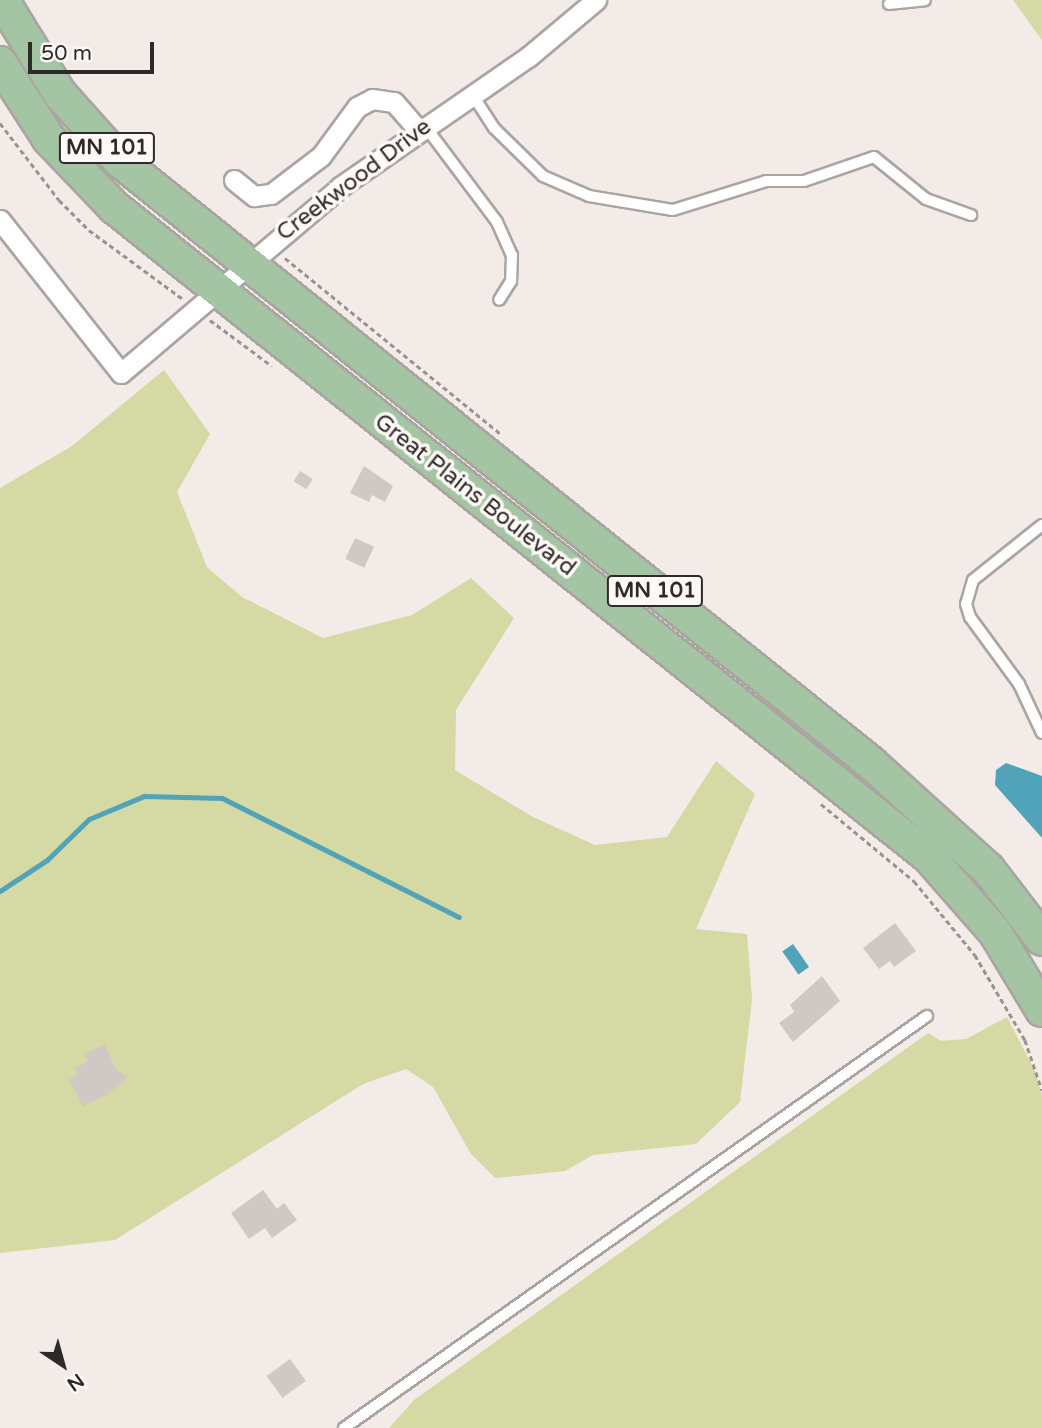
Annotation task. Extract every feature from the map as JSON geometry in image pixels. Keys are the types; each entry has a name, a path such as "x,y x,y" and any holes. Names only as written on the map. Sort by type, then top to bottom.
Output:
{"main road":[{"name":"Great Plains Boulevard","path":"2,0 42,68 87,127 156,192 930,813 988,869 1042,939"},
{"name":"Great Plains Boulevard","path":"0,63 40,126 84,177 209,301 911,841 977,909 1039,994"}],"street":[{"name":"Creekwood Drive","path":"0,220 121,373 209,301 247,264 421,128 528,57 596,0"},
{"path":"234,180 251,194 271,194 321,156 357,107 372,99 394,102 421,128"}],"lane":[{"path":"889,4 925,0"},
{"path":"472,94 494,128 523,158 544,176 589,196 673,210 766,181 804,181 874,157 926,199 971,215"},
{"path":"421,128 498,222 512,255 511,281 499,300"},
{"path":"1042,525 973,580 966,604 970,618 1019,684 1042,733"},
{"path":"344,1428 927,1016"}],"path":[{"path":"0,123 59,200 89,230 209,301 277,370"},
{"path":"815,798 914,881 975,955 1025,1040 1042,1090"}],"green space":[{"path":"1013,0 1042,0 1042,40"},
{"path":"164,370 210,434 177,492 207,567 242,597 323,638 412,615 471,578 514,618 456,710 455,770 533,817 595,845 667,837 716,761 755,794 696,929 747,934 752,999 740,1102 696,1144 593,1155 565,1171 495,1178 471,1154 433,1087 406,1069 363,1084 115,1240 0,1253 0,488 72,446"},
{"path":"1007,1017 1036,1073 1042,1096 1042,1428 389,1428 414,1400 928,1033 941,1041 966,1039"}],"water":[{"path":"1006,763 1042,776 1042,838 995,785 996,770"},
{"path":"793,944 809,967 798,974 782,951"}],"building":[{"path":"364,466 393,486 385,502 372,495 369,502 350,493"},
{"path":"300,471 313,479 306,489 294,481"},
{"path":"355,538 374,547 364,568 345,559"},
{"path":"895,923 916,951 894,967 890,961 879,969 863,948"},
{"path":"822,976 840,1001 793,1042 779,1023 794,1012 790,1005"},
{"path":"105,1044 115,1068 128,1078 107,1095 83,1106 69,1079 78,1075 75,1068 88,1062 84,1054"},
{"path":"263,1190 277,1209 284,1203 297,1220 272,1238 265,1228 249,1239 231,1213"},
{"path":"290,1359 306,1381 282,1398 267,1376"}],"waterway":[{"path":"0,891 47,860 89,819 144,796 222,798 459,917"}]}
